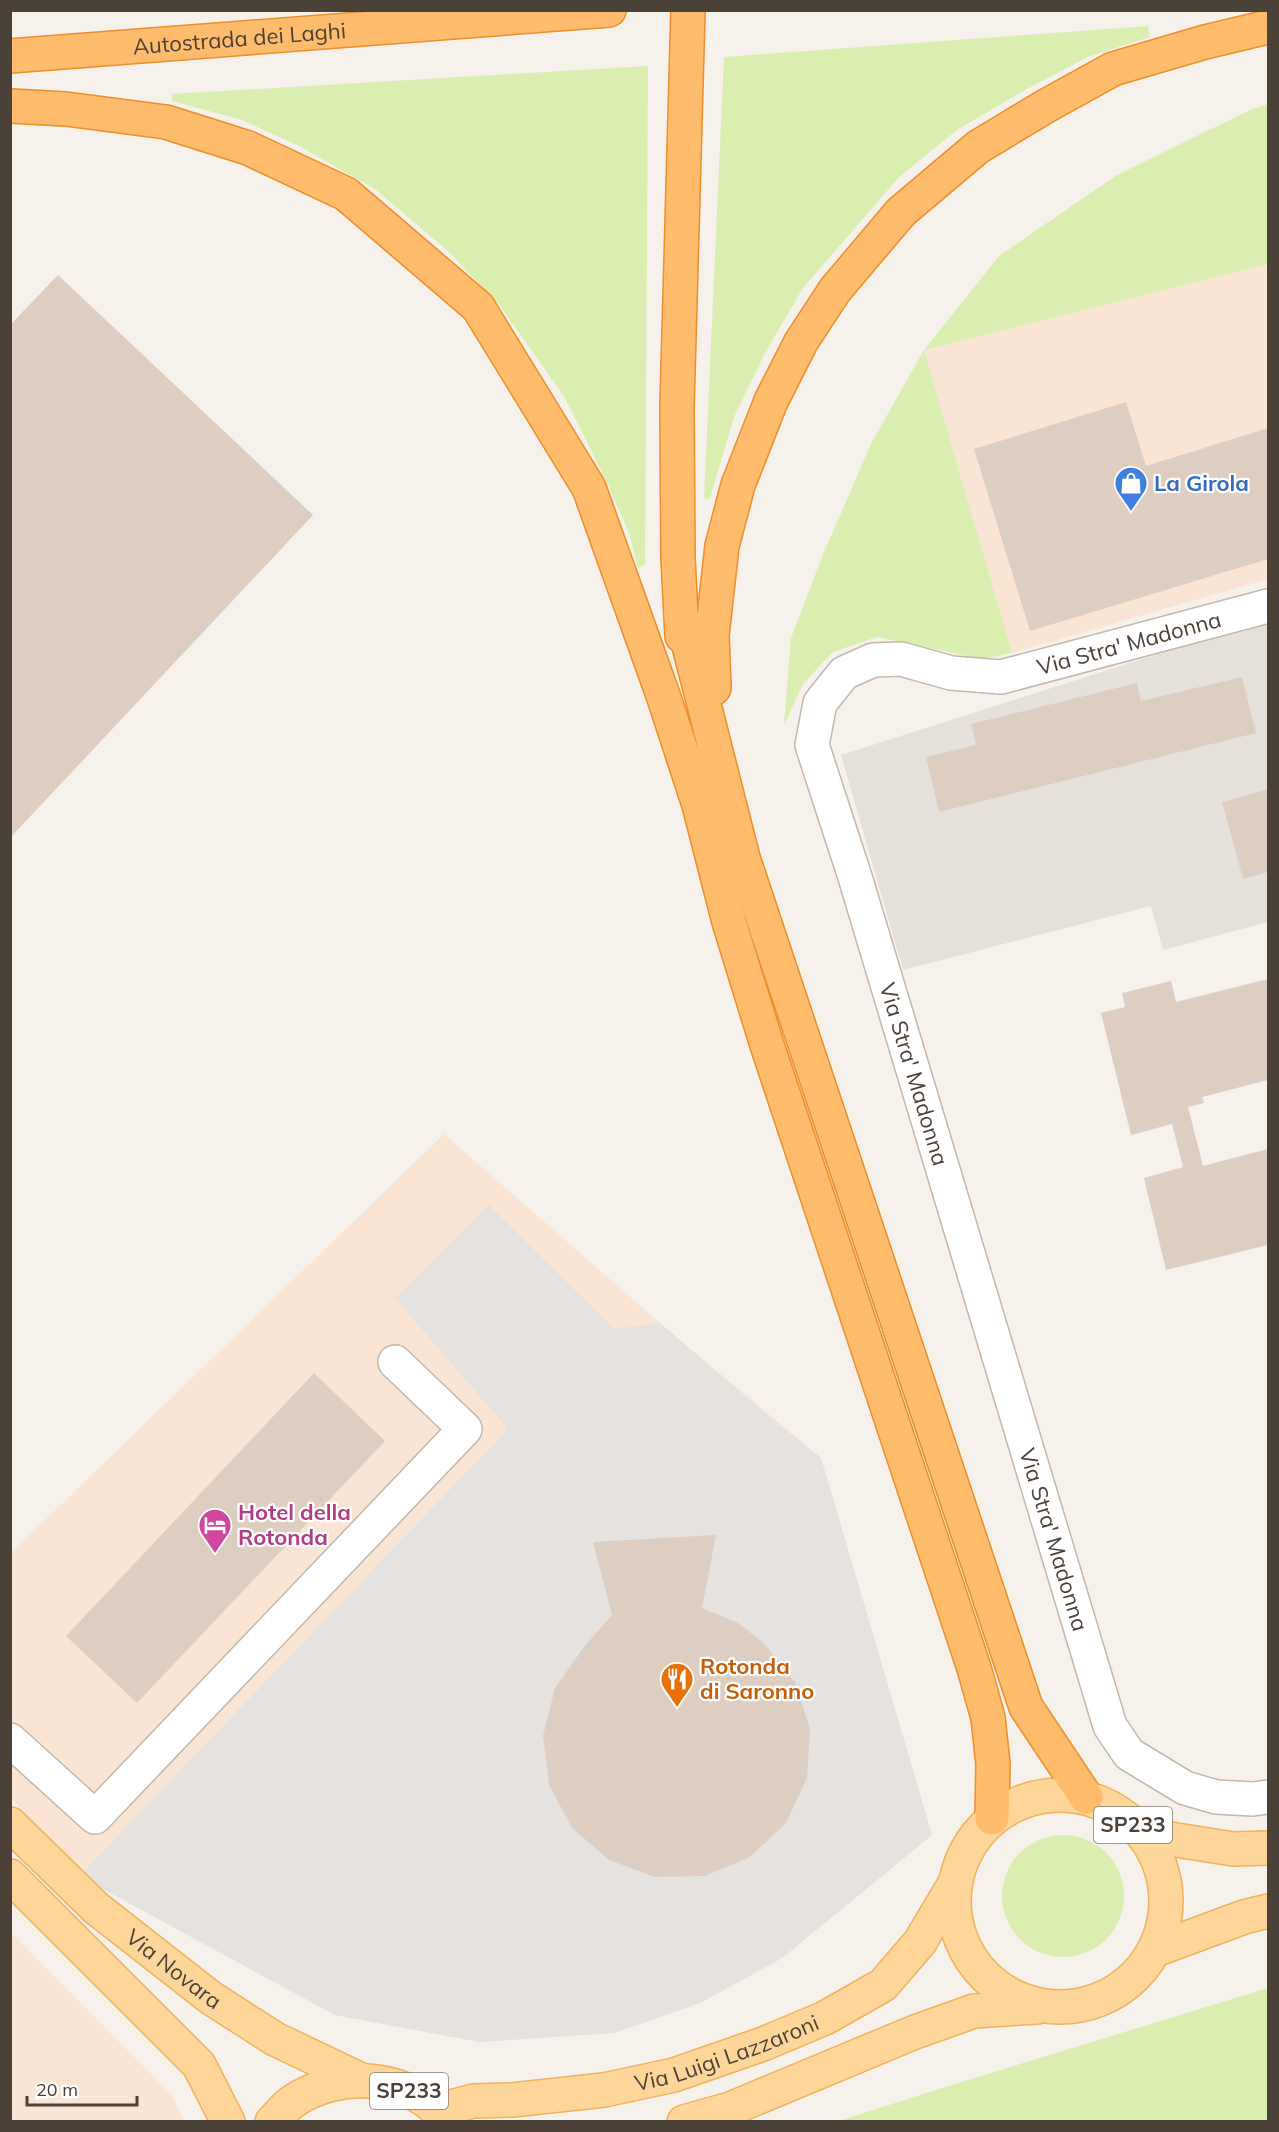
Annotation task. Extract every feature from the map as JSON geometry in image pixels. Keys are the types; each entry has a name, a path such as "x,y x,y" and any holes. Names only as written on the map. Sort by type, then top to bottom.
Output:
{"highway":[{"name":"Autostrada dei Laghi","path":"10,56 609,10"},
{"path":"688,10 677,418 678,558 686,714 712,798"},
{"path":"992,1818 993,1764 988,1718 974,1668 767,1045 729,922 712,798 714,703 712,635 722,546 738,485 771,401 801,342 835,290 901,212 988,141 1113,69 1205,42 1269,27"},
{"path":"10,106 66,109 166,122 248,148 345,194 478,307 589,488 664,698 743,858 1026,1707 1086,1797"}],"main road":[{"name":"SP233","path":"684,2121 730,2109 915,2032 975,2011 1078,2006 1109,1995 1135,1976 1155,1950 1165,1921 1166,1891 1159,1862 1145,1835 1118,1811 1086,1797 1053,1794 1021,1801 992,1818 974,1837 961,1859 954,1885 954,1918 965,1950 986,1977 1013,1996 1045,2006"},
{"name":"Via Novara","path":"10,1824 96,1908 211,1998 275,2038 361,2080"},
{"name":"SP233","path":"1145,1835 1233,1849 1269,1848"},
{"name":"Via Novara","path":"10,1876 199,2065 228,2121"},
{"name":"Via Luigi Lazzaroni","path":"444,2116 473,2101 512,2100 604,2090 674,2074 763,2044 825,2018 883,1985 920,1942 954,1885"},
{"path":"1155,1950 1244,1917 1269,1911"},
{"name":"SP233","path":"272,2121 292,2102 325,2086 361,2080 389,2083 407,2090 416,2094 444,2116"}],"street":[{"name":"Via Stra' Madonna","path":"1269,606 1001,677 951,673 901,659 873,660 844,673 820,703 812,745 855,877 1110,1726 1129,1754 1185,1788 1216,1797 1253,1799 1269,1797"},
{"path":"10,1740 95,1817 465,1429 395,1362"}],"shaded area":[{"path":"1268,264 1268,579 1012,653 924,350"},
{"path":"1268,619 1268,922 1163,950 1151,906 903,970 841,755"},
{"path":"444,1134 660,1323 821,1458 932,1835 782,1958 700,2003 614,2033 480,2042 335,2015 79,1876 11,1798 10,1554"},
{"path":"489,1205 614,1329 660,1323 763,1412 821,1458 932,1835 782,1958 700,2003 614,2033 480,2042 335,2015 79,1876 508,1429 395,1298"},
{"path":"10,1932 172,2095 184,2121 11,2121"}],"green space":[{"path":"1148,26 1150,37 1088,57 1025,90 957,130 899,177 803,288 766,351 734,417 710,498 704,499 724,57"},
{"path":"648,66 645,564 638,568 629,533 606,480 565,398 501,307 449,252 375,189 297,145 242,120 172,101 171,94"},
{"path":"1268,104 1268,264 924,350 999,256 1117,175 1250,110"},
{"path":"924,350 1012,653 982,659 877,637 833,652 803,684 784,725 791,638 824,552 872,442"},
{"path":"1063,1835 1086,1839 1106,1853 1120,1873 1124,1896 1120,1919 1106,1939 1086,1953 1063,1957 1040,1953 1020,1939 1006,1919 1002,1896 1006,1873 1020,1853 1040,1839"},
{"path":"1268,1988 1268,2121 839,2121 939,2089"}],"building":[{"path":"58,275 313,515 10,838 10,325"},
{"name":"La Girola","path":"1126,402 1146,466 1268,428 1268,559 1030,631 974,449"},
{"path":"1242,677 1256,733 939,812 926,757 976,745 971,724 1137,683 1141,701"},
{"path":"1268,789 1268,872 1243,879 1222,802"},
{"path":"1268,979 1268,1080 1202,1097 1204,1103 1188,1107 1203,1166 1268,1149 1268,1245 1166,1270 1144,1178 1183,1167 1172,1124 1131,1135 1101,1013 1125,1007 1122,993 1171,981 1176,1002"},
{"path":"314,1373 385,1441 137,1703 66,1636"},
{"name":"Rotonda di Saronno","path":"716,1535 702,1608 738,1623 764,1643 795,1682 810,1729 807,1778 786,1823 750,1857 705,1876 655,1877 609,1860 572,1828 549,1785 543,1736 555,1688 584,1647 612,1615 593,1542"}],"place":[{"name":"La Girola","path":"1131,512"},
{"name":"Hotel della Rotonda","path":"215,1554"},
{"name":"Rotonda di Saronno","path":"677,1708"}]}
